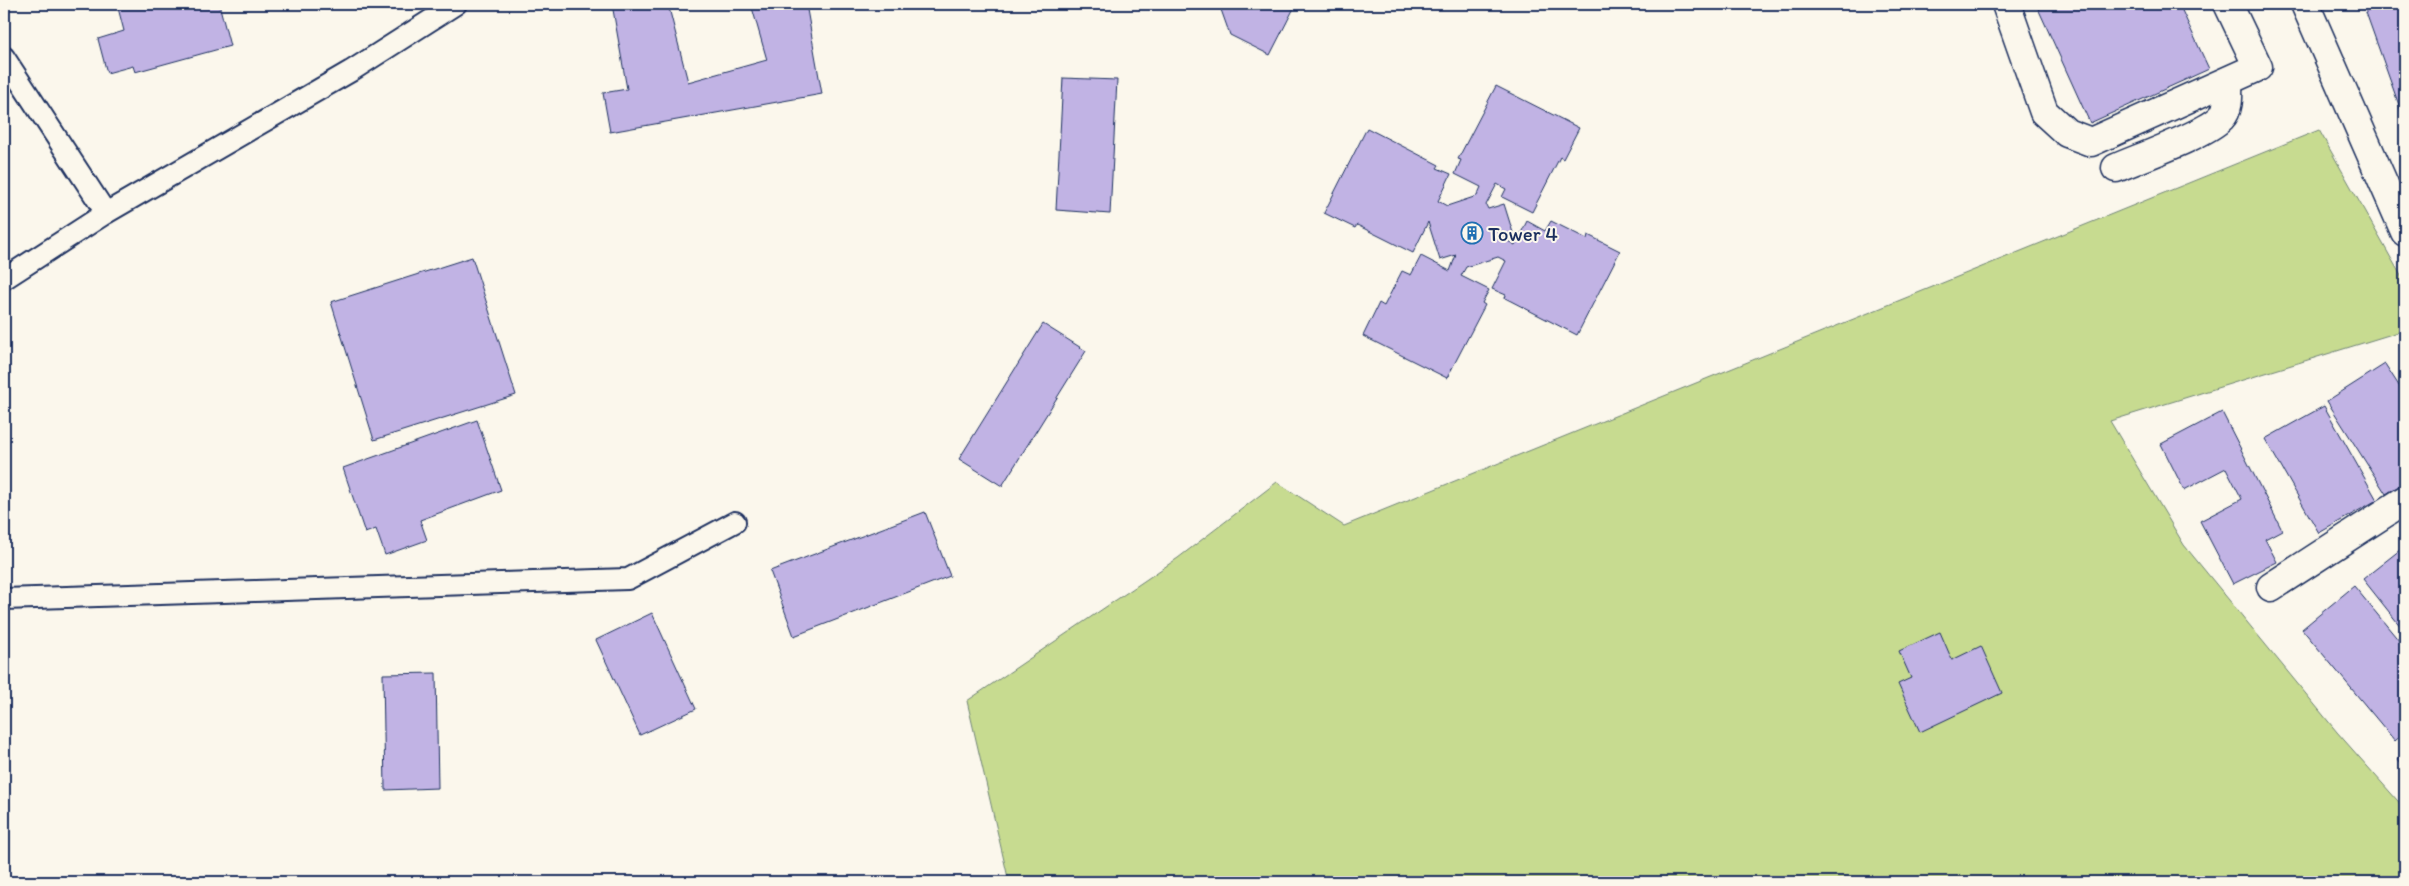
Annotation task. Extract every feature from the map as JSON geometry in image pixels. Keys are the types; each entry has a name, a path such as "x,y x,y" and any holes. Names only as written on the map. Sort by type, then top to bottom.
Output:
{"street":[{"path":"2006,4 2044,112 2067,133 2091,142 2258,67 2228,4"},
{"path":"2305,4 2405,232"},
{"path":"2116,168 2198,132 2221,118 2228,103 2228,81"},
{"path":"2405,250 2405,256"},
{"path":"2271,587 2405,500"}],"lane":[{"path":"4,279 106,213 351,71 456,4"},
{"path":"4,57 106,213"},
{"path":"4,599 628,579 735,522"}],"green space":[{"path":"2319,130 2405,283 2405,330 2110,421 2184,545 2337,732 2405,809 2405,882 1009,882 967,701 1178,558 1277,482 1344,526"}],"building":[{"path":"117,4 219,4 230,46 135,72 133,66 107,73 98,39 124,31"},
{"path":"612,4 668,4 688,82 767,60 751,4 806,4 822,94 610,132 603,93 627,89"},
{"path":"1219,4 1296,4 1270,55 1230,35"},
{"path":"2036,4 2179,4 2209,69 2090,123"},
{"path":"2363,4 2405,4 2405,122"},
{"path":"1063,78 1117,80 1110,214 1056,210"},
{"name":"Tower 4","path":"1496,86 1579,128 1563,159 1560,157 1532,212 1502,197 1506,189 1497,184 1486,205 1488,209 1504,204 1514,236 1504,239 1515,245 1527,221 1545,231 1551,221 1587,239 1588,235 1620,251 1577,335 1505,298 1506,295 1492,289 1506,261 1498,257 1466,267 1461,276 1489,290 1482,303 1485,305 1447,378 1363,336 1379,303 1384,306 1402,271 1411,275 1421,256 1450,271 1456,255 1440,260 1428,222 1413,253 1357,225 1355,228 1324,213 1367,128 1439,165 1437,168 1451,174 1438,201 1447,206 1477,196 1481,187 1455,174 1461,160 1458,159"},
{"path":"472,257 516,395 374,440 331,302"},
{"path":"1043,324 1086,351 1002,486 959,459"},
{"path":"2385,364 2405,395 2405,482 2386,494 2327,401"},
{"path":"2324,406 2377,500 2319,533 2265,439"},
{"path":"2222,412 2282,530 2265,539 2277,562 2233,584 2200,521 2242,499 2226,468 2184,490 2161,444"},
{"path":"477,420 501,490 420,520 427,540 385,555 376,529 365,533 343,468"},
{"path":"925,512 950,576 794,636 770,571"},
{"path":"2405,546 2405,632 2363,579"},
{"path":"2354,586 2405,648 2405,732 2395,741 2302,629"},
{"path":"652,613 696,709 640,735 596,640"},
{"path":"1940,632 1952,660 1981,646 2002,693 1920,732 1898,684 1911,678 1899,651"},
{"path":"436,673 438,788 385,790 383,674"},
{"path":"2405,752 2405,768 2398,759"}],"place":[{"name":"Tower 4","path":"1472,233"}]}
